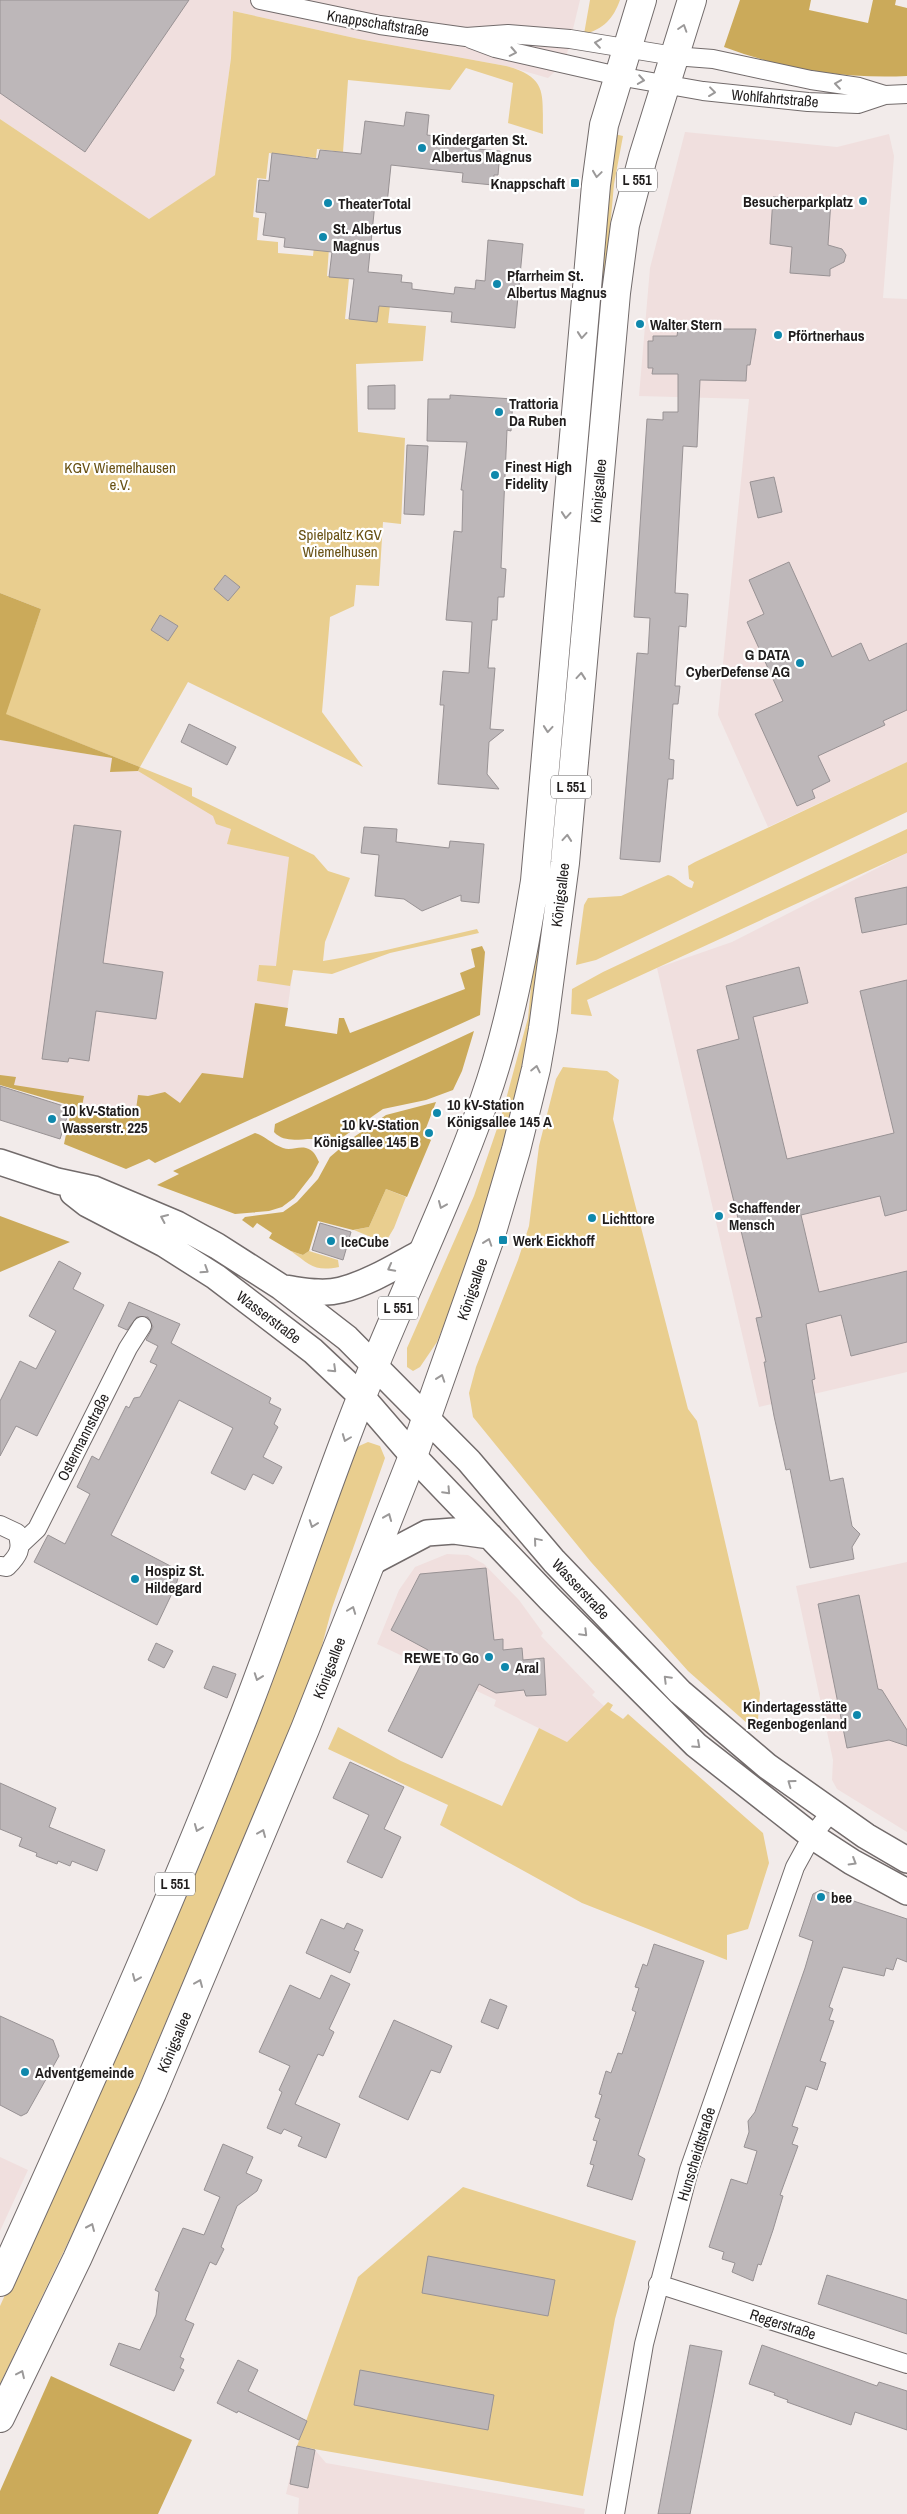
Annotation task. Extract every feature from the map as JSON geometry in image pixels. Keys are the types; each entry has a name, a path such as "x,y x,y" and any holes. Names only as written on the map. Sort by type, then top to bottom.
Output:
{"main road":[{"name":"Königsallee","path":"0,2282 108,2043 246,1712 374,1364 484,1102 503,1042 528,926 535,881 596,185 604,125 642,0"},
{"name":"Königsallee","path":"0,2418 77,2259 156,2084 299,1745 413,1456 491,1235 536,1070 565,862 617,284 626,225 664,84 692,0"},
{"name":"Wasserstraße","path":"0,1162 57,1181 94,1189 178,1224 217,1246 281,1288 348,1338 469,1461 554,1561 680,1692 767,1766 830,1812 907,1860"},
{"name":"Wasserstraße","path":"57,1181 87,1204 164,1244 216,1277 313,1351 362,1397 413,1456 696,1745 812,1836 852,1862 907,1892"},
{"name":"Wasserstraße","path":"281,1288 316,1292 340,1290 376,1276 422,1252"},
{"path":"370,1563 427,1533 454,1531 490,1536"}],"street":[{"name":"Knappschaftstraße","path":"260,0 380,26 466,37 508,34 626,48"},
{"name":"Knappschaftstraße","path":"466,37 495,48 618,76"},
{"path":"626,48 674,56"},
{"name":"Wohlfahrtstraße","path":"674,56 713,59 811,80 859,87 885,96"},
{"path":"618,76 664,84"},
{"name":"Wohlfahrtstraße","path":"664,84 703,91 808,102 858,104 885,96 907,94"},
{"name":"Ostermannstraße","path":"0,1566 7,1568 18,1556 21,1544 37,1529 128,1348 142,1326"},
{"path":"0,1525 17,1533 21,1544"},
{"name":"Hunscheidtstraße","path":"615,2514 632,2408 658,2284 689,2170 757,1969 795,1867 812,1836 830,1812"},
{"name":"Regerstraße","path":"658,2284 907,2364"}],"shaded area":[{"path":"0,0 580,0 565,62 548,78 506,66 359,39 233,11 231,58 215,175 149,219 0,119"},
{"path":"740,0 811,0 809,10 868,23 873,0 896,0 895,5 907,8 907,76 860,76 814,71 746,55 724,47"},
{"path":"685,132 837,147 889,134 894,156 883,298 907,299 907,762 768,827 718,715 749,399 639,396 650,268"},
{"path":"0,593 41,609 6,714 140,767 138,771 110,772 112,758 0,740"},
{"path":"0,740 112,758 110,772 140,769 190,797 313,858 285,1026 267,1082 177,1129 0,1083"},
{"path":"907,853 907,1372 759,1407 657,968 732,942"},
{"path":"482,946 485,952 480,1015 155,1163 149,1159 126,1169 64,1144 72,1106 0,1085 0,1075 16,1077 14,1085 84,1096 82,1106 135,1116 138,1095 148,1096 165,1092 180,1103 202,1073 243,1078 255,1003 288,1008 285,1026 337,1034 339,1018 344,1018 350,1033 465,989 460,973 475,967 471,949"},
{"path":"474,1031 462,1071 453,1090 426,1100 383,1109 330,1146 323,1145 315,1139 293,1140 283,1138 274,1132 275,1124"},
{"path":"436,1102 423,1136 431,1140 407,1197 386,1189 369,1227 353,1230 318,1221 309,1251 303,1255 291,1251 269,1238 272,1233 257,1223 253,1228 242,1220 245,1217 283,1212 297,1202 318,1179 330,1157 351,1139 386,1115"},
{"path":"255,1133 283,1148 309,1149 319,1162 312,1175 294,1198 282,1207 269,1211 235,1214 157,1185 179,1174 173,1171"},
{"path":"0,1216 70,1242 0,1272"},
{"path":"447,1554 468,1555 484,1564 519,1600 543,1633 541,1636 595,1692 592,1695 604,1706 567,1742 494,1706 496,1700 377,1644 399,1590 415,1567"},
{"path":"907,1562 907,1832 837,1789 832,1780 833,1760 796,1586"},
{"path":"0,2157 28,2170 0,2231"},
{"path":"51,2376 192,2440 158,2514 0,2514 0,2491"},
{"path":"297,2446 315,2450 326,2463 585,2509 584,2514 298,2514 299,2498 286,2494"}],"green space":[{"path":"590,0 620,0 607,22 597,29 584,34"},
{"path":"233,11 359,39 506,66 530,76 536,82 542,98 543,134 508,123 513,83 466,68 450,90 348,80 343,152 317,149 316,158 269,153 266,179 257,178 253,217 259,218 257,240 278,242 278,253 313,256 314,247 329,248 327,276 349,278 345,319 373,321 375,304 390,305 388,323 426,326 423,361 356,364 358,432 405,438 401,524 383,522 379,586 356,585 354,606 330,617 322,712 363,767 188,682 140,767 5,714 41,609 0,593 0,119 149,219 215,175 231,58"},
{"path":"614,134 623,136 614,184 559,803 532,1016 512,1112 491,1191 456,1295 437,1342 420,1367 413,1371 407,1367 407,1348 474,1196 502,1114 528,1018"},
{"path":"907,762 907,812 596,960 576,965 584,905 588,898 621,896 668,875 692,888 694,882 689,879 688,866"},
{"path":"140,767 192,788 192,796 314,855 328,871 350,878 325,942 323,961 382,951 477,929 479,933 390,953 332,974 293,970 290,986 257,981 259,965 276,966 289,857 227,844 231,829 216,824 213,816 138,771"},
{"path":"907,829 907,853 587,1000 592,1016 571,1014 572,989 603,972"},
{"path":"563,1067 607,1071 619,1080 613,1119 688,1409 697,1421 760,1693 757,1732 688,1671 591,1562 473,1417 469,1393 476,1367 518,1260 529,1226 539,1146 556,1079"},
{"path":"386,1189 406,1197 394,1228 385,1243 354,1230 369,1227"},
{"path":"291,1251 303,1255 309,1251 338,1260 339,1267 318,1268"},
{"path":"368,1442 380,1446 385,1458 332,1608 317,1664 109,2157 0,2384 0,2306 117,2048 351,1454 359,1446"},
{"path":"608,1702 613,1705 610,1710 623,1719 628,1714 763,1833 769,1863 748,1929 727,1935 727,1960 582,1903 440,1825 448,1805 328,1749 338,1727 401,1761 502,1806 539,1728 567,1742"},
{"path":"463,2187 636,2241 615,2319 583,2496 297,2446 358,2277"}],"building":[{"path":"0,0 189,0 85,152 0,93"},
{"path":"406,112 429,115 427,135 467,140 466,148 500,151 498,175 494,175 493,185 462,182 463,173 391,165 387,204 375,203 368,272 402,275 401,282 412,283 412,289 454,294 455,287 475,289 476,280 485,281 488,240 523,244 515,328 451,322 452,312 379,306 377,322 349,319 354,279 329,277 332,252 284,247 285,238 263,235 266,213 256,212 259,180 269,181 272,153 318,159 320,150 361,154 365,121 404,126"},
{"path":"773,197 831,200 828,245 842,249 846,255 844,262 830,269 830,276 790,273 792,247 770,244"},
{"path":"678,329 756,329 750,365 747,365 746,381 700,380 697,447 683,446 675,593 688,594 686,627 679,626 675,686 680,686 678,704 673,704 669,759 674,760 673,779 668,779 660,862 620,859 637,653 648,654 650,618 634,617 647,419 663,420 663,412 678,412 678,374 652,374 653,368 648,368 648,341 653,341 653,336 677,336"},
{"path":"395,385 395,409 368,409 368,386"},
{"path":"450,395 513,399 511,431 507,430 501,568 506,569 504,597 498,597 497,620 492,620 488,668 495,668 490,729 504,730 489,742 487,774 499,789 438,784 444,705 440,705 443,671 469,673 472,622 446,620 454,531 462,532 463,490 461,490 467,442 427,441 428,399 450,399"},
{"path":"407,445 428,446 424,515 404,514"},
{"path":"774,477 782,512 758,518 750,482"},
{"name":"G DATA CyberDefense AG","path":"789,562 832,657 861,643 869,661 907,643 907,710 883,721 885,725 818,756 830,781 812,790 815,798 797,806 755,714 783,701 747,622 764,614 749,580"},
{"path":"225,575 240,587 228,601 214,589"},
{"path":"160,615 178,626 168,641 151,630"},
{"path":"189,724 236,747 227,765 181,742"},
{"path":"74,825 121,831 103,963 163,972 156,1019 96,1011 89,1061 69,1058 68,1062 42,1059"},
{"path":"364,827 397,829 396,842 449,848 450,841 484,844 479,903 461,901 461,895 422,911 404,899 375,896 379,855 361,853"},
{"path":"907,887 907,924 862,933 855,898"},
{"path":"799,967 808,1003 753,1017 787,1159 894,1133 860,991 907,980 907,1210 885,1216 880,1196 801,1215 819,1292 907,1271 907,1342 851,1356 841,1315 806,1324 815,1379 812,1380 830,1481 843,1478 852,1526 860,1534 852,1547 854,1559 810,1568 790,1469 786,1470 774,1416 764,1362 766,1362 756,1318 762,1317 697,1050 739,1039 726,986"},
{"path":"0,1086 70,1108 60,1139 0,1120"},
{"name":"IceCube","path":"320,1223 351,1232 343,1260 312,1250"},
{"path":"59,1261 81,1273 73,1289 104,1305 37,1436 16,1426 0,1456 0,1401 20,1361 36,1369 56,1331 29,1316"},
{"path":"129,1302 180,1324 171,1343 271,1398 269,1403 281,1409 274,1424 278,1427 263,1457 282,1467 273,1484 253,1474 245,1490 211,1473 233,1428 179,1400 111,1535 180,1571 176,1585 157,1625 34,1562 48,1535 65,1544 90,1494 77,1487 92,1456 99,1460 126,1406 129,1408 134,1398 140,1397 157,1365 150,1362 158,1346 146,1340 153,1327 148,1317 137,1317 127,1330 118,1326"},
{"path":"486,1568 494,1640 503,1639 503,1650 522,1648 523,1660 544,1658 546,1695 526,1696 524,1690 496,1693 479,1684 442,1758 388,1731 428,1650 391,1630 420,1574"},
{"path":"859,1595 878,1689 882,1690 907,1730 907,1746 889,1740 847,1748 818,1604"},
{"path":"156,1643 173,1651 164,1668 148,1660"},
{"path":"213,1666 236,1674 227,1698 204,1688"},
{"path":"350,1762 404,1787 384,1829 401,1837 382,1878 347,1862 369,1815 333,1798"},
{"path":"0,1783 56,1808 49,1827 105,1850 97,1871 72,1861 70,1866 58,1861 57,1864 36,1856 37,1853 19,1846 22,1838 0,1829"},
{"path":"821,1890 907,1919 907,1962 897,1958 893,1970 886,1968 884,1976 843,1967 829,2007 833,2009 829,2020 834,2021 820,2061 826,2063 817,2090 806,2086 792,2126 798,2128 792,2144 798,2146 780,2195 783,2196 773,2230 761,2265 758,2264 753,2281 732,2272 735,2263 722,2259 724,2252 709,2247 731,2179 747,2184 757,2151 744,2147 749,2132 748,2121 755,2112 805,1968 813,1941 799,1936 813,1894"},
{"path":"321,1919 344,1929 347,1923 363,1930 354,1950 359,1952 350,1973 306,1953"},
{"path":"654,1944 704,1961 638,2155 645,2159 632,2200 587,2186 594,2165 590,2164 597,2141 593,2140 600,2119 595,2117 602,2095 599,2094 606,2071 611,2073 618,2053 622,2054 636,2012 632,2010 639,1988 635,1987 643,1964 647,1966"},
{"path":"331,1975 350,1984 329,2029 334,2032 323,2056 318,2054 295,2104 340,2124 326,2158 298,2146 302,2137 284,2129 281,2134 267,2128 282,2092 279,2090 290,2066 259,2052 290,1985 320,1999"},
{"path":"490,1999 507,2006 498,2029 481,2022"},
{"name":"Adventgemeinde","path":"0,2016 53,2040 59,2056 27,2113 21,2116 0,2105"},
{"path":"394,2020 452,2046 440,2073 431,2070 408,2120 359,2097"},
{"path":"223,2144 253,2157 246,2173 262,2180 257,2191 237,2206 221,2247 224,2249 216,2265 210,2262 185,2320 194,2324 180,2357 184,2359 180,2368 184,2370 174,2391 110,2365 119,2343 140,2350 156,2315 159,2292 155,2290 183,2228 204,2235 220,2197 204,2190"},
{"path":"428,2256 555,2280 548,2316 422,2293"},
{"path":"827,2275 907,2300 907,2334 818,2304"},
{"path":"690,2345 722,2351 690,2514 658,2514"},
{"path":"762,2345 877,2386 879,2382 907,2391 907,2430 855,2412 851,2425 787,2402 788,2400 774,2395 775,2393 749,2384"},
{"path":"238,2360 258,2370 248,2391 307,2421 299,2440 217,2403"},
{"path":"360,2370 494,2395 488,2430 354,2405"},
{"path":"297,2446 315,2450 308,2488 290,2484"}],"place":[{"name":"Kindergarten St. Albertus Magnus","path":"422,148"},
{"name":"Knappschaft","path":"575,183"},
{"name":"Besucherparkplatz","path":"863,201"},
{"name":"TheaterTotal","path":"328,203"},
{"name":"St. Albertus Magnus","path":"323,237"},
{"name":"Pfarrheim St. Albertus Magnus","path":"497,284"},
{"name":"Walter Stern","path":"640,324"},
{"name":"Pförtnerhaus","path":"778,335"},
{"name":"Trattoria Da Ruben","path":"499,412"},
{"name":"Finest High Fidelity","path":"495,475"},
{"name":"G DATA CyberDefense AG","path":"800,663"},
{"name":"10 kV-Station Königsallee 145 A","path":"437,1113"},
{"name":"10 kV-Station Wasserstr. 225","path":"52,1119"},
{"name":"10 kV-Station Königsallee 145 B","path":"429,1133"},
{"name":"Schaffender Mensch","path":"719,1216"},
{"name":"Lichttore","path":"592,1218"},
{"name":"Werk Eickhoff","path":"503,1240"},
{"name":"IceCube","path":"331,1241"},
{"name":"Hospiz St. Hildegard","path":"135,1579"},
{"name":"REWE To Go","path":"489,1657"},
{"name":"Aral","path":"505,1667"},
{"name":"Kindertagesstätte Regenbogenland","path":"857,1715"},
{"name":"bee","path":"821,1897"},
{"name":"Adventgemeinde","path":"25,2072"}],"park label":[{"name":"KGV Wiemelhausen e.V.","path":"120,476"},
{"name":"Spielpaltz KGV Wiemelhusen","path":"340,542"}]}
